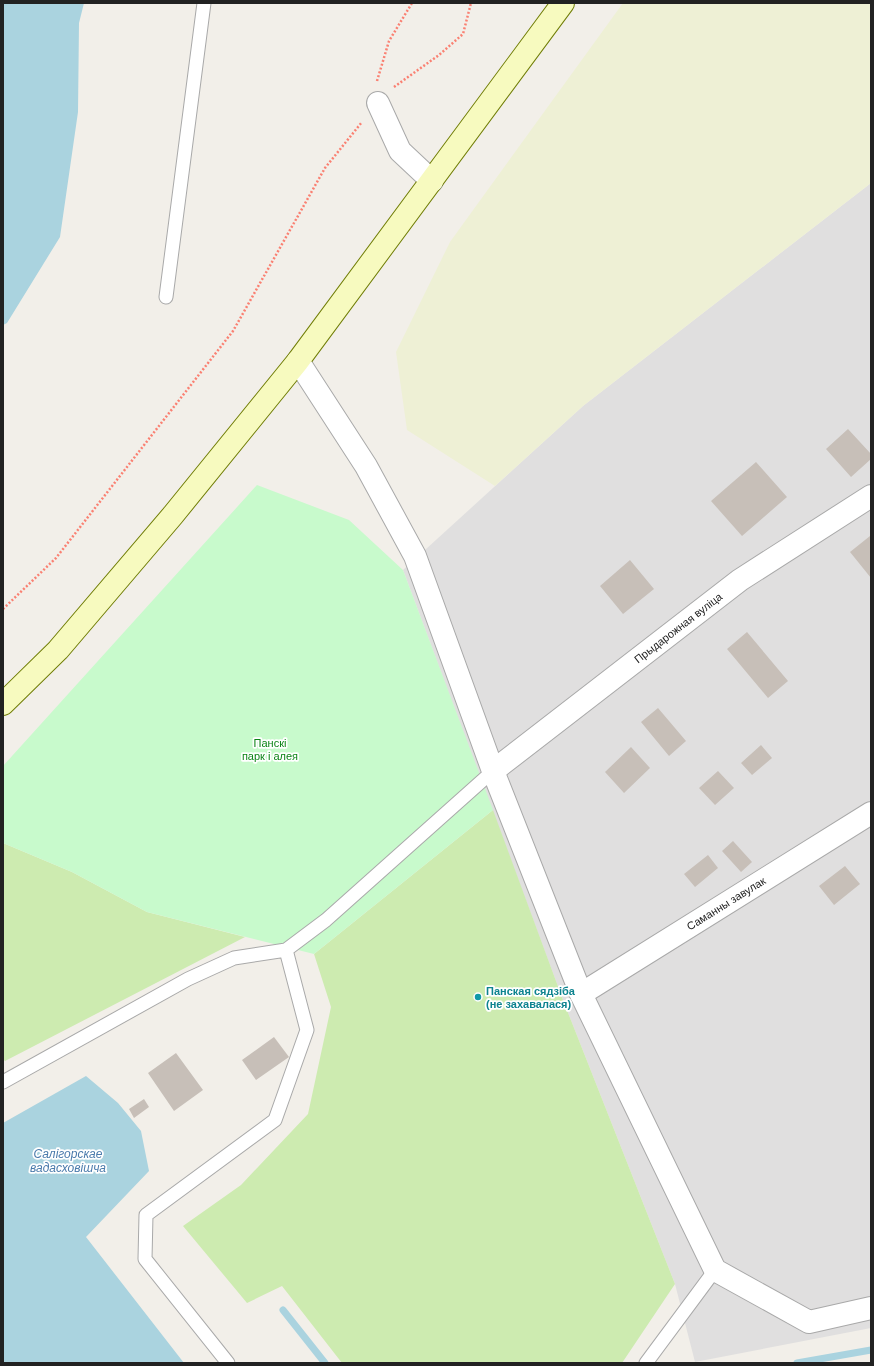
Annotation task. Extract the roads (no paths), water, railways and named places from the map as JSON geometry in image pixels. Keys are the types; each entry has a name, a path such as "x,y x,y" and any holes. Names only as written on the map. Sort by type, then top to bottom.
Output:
{"main road":[{"path":"3,704 58,650 173,515 298,361 563,3"}],"street":[{"path":"378,103 400,151 432,181"},
{"path":"298,361 366,466 415,556 492,771 581,994 714,1270 809,1322 871,1308"},
{"name":"Прыдарожная вуліца","path":"492,771 740,580 871,496"},
{"name":"Саманны завулак","path":"581,994 871,813"}],"lane":[{"path":"166,297 204,3"},
{"path":"3,1082 188,979 234,958 286,950 326,920 492,771"},
{"path":"228,1363 145,1259 146,1215 275,1120 307,1030 286,950"},
{"path":"646,1363 714,1270"}],"water":[{"path":"3,3 84,3 79,23 78,112 60,237 7,323 3,325"},
{"name":"Салігорскае вадасховішча","path":"86,1076 118,1103 141,1131 149,1171 86,1237 184,1363 3,1363 3,1123"}],"waterway":[{"path":"283,1310 325,1363"},
{"path":"797,1363 871,1350"}],"place":[{"name":"Панская сядзіба (не захавалася)","path":"478,997"}],"park label":[{"name":"Панскі парк і алея","path":"270,749"}]}
